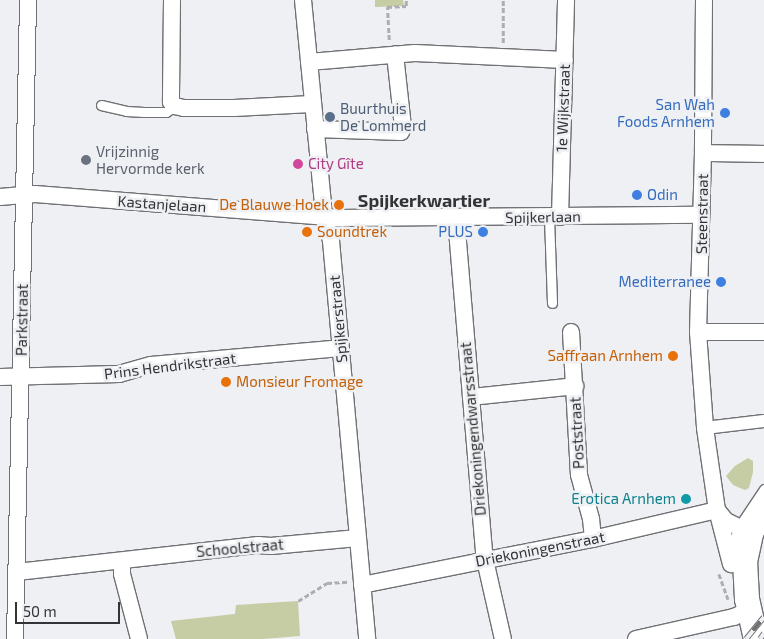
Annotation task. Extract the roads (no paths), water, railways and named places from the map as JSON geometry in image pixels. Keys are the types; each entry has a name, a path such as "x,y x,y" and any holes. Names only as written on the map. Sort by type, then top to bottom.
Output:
{"main road":[{"path":"756,638 748,605 744,531 764,509"},
{"path":"731,564 736,581 748,605"}],"street":[{"name":"Parkstraat","path":"15,639 28,0"},
{"path":"172,0 171,102 175,106 184,108 234,108 312,104"},
{"name":"Spijkerstraat","path":"303,0 324,216 331,241 367,639"},
{"name":"1e Wijkstraat","path":"554,217 566,0"},
{"name":"Steenstraat","path":"704,0 703,153 698,332 705,428 717,510 731,564"},
{"path":"309,62 392,54 564,60"},
{"path":"315,129 401,132 403,128 392,54"},
{"path":"703,153 764,154"},
{"name":"Kastanjelaan","path":"0,197 23,197 35,194 324,216"},
{"name":"Spijkerlaan","path":"324,216 337,218 456,218 701,215"},
{"name":"Driekoningendwarsstraat","path":"456,218 485,560 503,639"},
{"name":"Poststraat","path":"571,332 579,475 591,519 593,539"},
{"path":"698,332 764,332"},
{"name":"Prins Hendrikstraat","path":"0,377 119,374 151,365 340,348"},
{"name":"Poststraat","path":"471,396 574,386"},
{"path":"705,428 764,421"},
{"path":"717,510 726,521 744,531"},
{"name":"Driekoningenstraat","path":"362,583 593,539 717,510"},
{"name":"Schoolstraat","path":"17,572 258,545 271,546 358,538"},
{"path":"122,561 122,574 139,639"},
{"path":"636,639 734,617 748,605"}],"lane":[{"path":"101,105 126,111 144,112 166,112 175,106"},
{"path":"552,303 554,217"},
{"path":"731,564 732,547 744,531 764,489"}],"railway":[{"path":"746,639 764,617"},
{"path":"760,639 764,633"}],"place":[{"name":"San Wah Foods Arnhem","path":"725,113"},
{"name":"Buurthuis De Lommerd","path":"330,117"},
{"name":"Vrijzinnig Hervormde kerk","path":"86,160"},
{"name":"City Gîte","path":"298,164"},
{"name":"Odin","path":"637,195"},
{"name":"De Blauwe Hoek","path":"339,205"},
{"name":"Soundtrek","path":"307,232"},
{"name":"PLUS","path":"483,232"},
{"name":"Mediterranee","path":"721,282"},
{"name":"Saffraan Arnhem","path":"673,356"},
{"name":"Monsieur Fromage","path":"226,382"},
{"name":"Erotica Arnhem","path":"686,499"}],"district":[{"name":"Spijkerkwartier","path":"424,200"}]}
